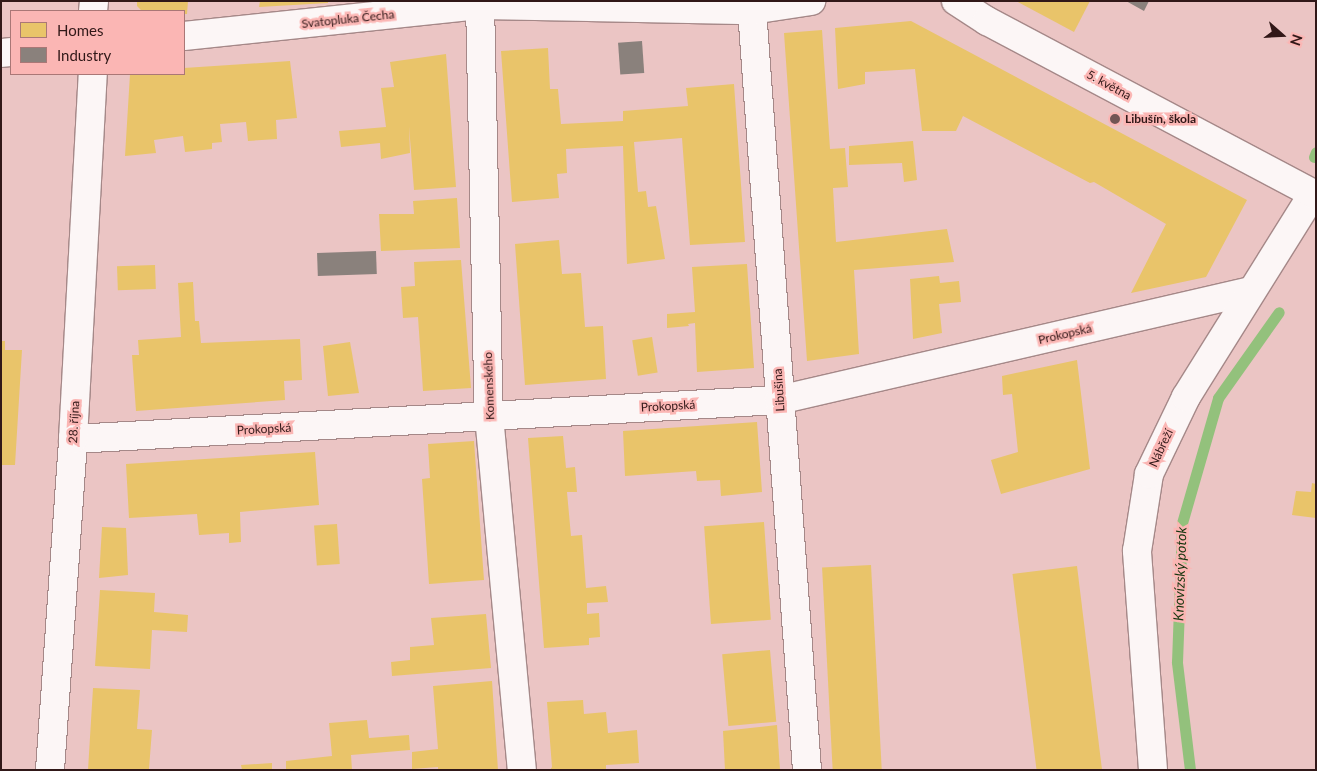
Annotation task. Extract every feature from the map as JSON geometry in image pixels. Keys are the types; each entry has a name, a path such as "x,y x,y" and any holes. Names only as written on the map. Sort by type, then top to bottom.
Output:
{"street":[{"name":"Svatopluka Čecha","path":"185,36 480,3 752,10 811,1"},
{"name":"5. května","path":"956,1 987,20 1315,195"},
{"name":"Komenského","path":"480,3 489,416 522,770"},
{"name":"Libušina","path":"752,10 807,770"},
{"name":"28. října","path":"50,770 73,439 93,75"},
{"name":"Nábřeží","path":"1153,770 1137,552 1149,474 1186,397 1251,290 1315,195"},
{"name":"Prokopská","path":"73,439 779,400 1251,290"}],"building: Homes":[{"path":"137,1 188,1 187,14 185,14 185,10 141,10 137,6"},
{"path":"260,1 328,1 328,3 259,7"},
{"path":"1016,1 1090,1 1074,32"},
{"path":"911,21 1247,200 1206,277 1131,293 1166,224 1094,182 1090,183 963,116 956,131 922,131 915,69 865,72 865,84 838,89 835,28"},
{"path":"822,30 830,149 845,148 848,187 833,188 836,242 947,229 954,262 854,270 859,354 807,361 784,33"},
{"path":"548,48 550,89 558,89 561,124 623,121 623,111 688,106 686,88 734,84 745,242 690,245 682,138 634,142 638,192 646,191 648,207 656,206 665,259 627,264 623,146 566,149 567,173 557,174 559,198 512,202 501,51"},
{"path":"446,54 456,187 414,190 409,126 410,153 381,159 380,143 341,147 339,131 386,127 381,88 394,87 390,62"},
{"path":"290,61 297,118 276,120 277,139 248,141 246,122 220,124 222,142 212,143 212,149 185,152 183,136 154,140 156,153 125,156 130,75 185,75 185,68"},
{"path":"913,141 917,180 904,182 902,163 849,165 849,146"},
{"path":"457,198 460,248 381,251 379,214 414,214 413,201"},
{"path":"559,240 562,274 581,273 585,327 603,326 606,379 525,385 515,244"},
{"path":"461,260 471,388 423,391 418,317 403,318 401,287 415,286 414,262"},
{"path":"747,264 754,368 697,372 695,323 688,324 689,326 667,328 667,314 695,312 692,267"},
{"path":"155,265 156,289 118,290 117,266"},
{"path":"939,276 940,283 959,281 961,302 939,304 942,333 913,339 910,279"},
{"path":"193,282 195,321 199,321 201,343 300,339 302,380 284,381 285,400 136,411 132,355 139,355 138,340 181,337 178,283"},
{"path":"652,337 658,373 638,376 632,340"},
{"path":"1,341 5,341 5,350 22,350 15,465 1,465"},
{"path":"350,342 359,393 328,396 323,346"},
{"path":"1077,360 1090,469 1001,494 991,460 1018,452 1012,394 1003,395 1002,376"},
{"path":"757,422 762,492 721,496 720,480 697,481 696,471 625,476 623,431"},
{"path":"563,436 566,468 575,467 577,492 567,492 571,536 582,535 586,588 606,586 608,602 587,603 587,614 599,613 600,637 589,638 589,645 544,648 528,438"},
{"path":"474,441 484,580 429,584 422,479 430,478 428,444"},
{"path":"315,452 319,505 240,512 241,542 229,543 229,533 199,535 197,514 129,518 126,464"},
{"path":"1312,483 1316,484 1316,518 1292,515 1296,491 1311,492"},
{"path":"764,522 771,620 711,624 704,526"},
{"path":"337,524 340,564 317,566 314,526"},
{"path":"102,527 126,528 128,575 99,578"},
{"path":"871,565 882,770 833,770 822,568"},
{"path":"1077,566 1102,769 1037,770 1012,574"},
{"path":"100,590 155,593 154,612 188,615 187,632 152,630 150,669 95,666"},
{"path":"486,614 491,668 392,676 391,662 410,660 410,647 434,645 431,618"},
{"path":"770,650 776,722 728,726 722,654"},
{"path":"492,681 498,770 438,770 438,767 412,769 412,752 438,749 433,686"},
{"path":"93,688 140,690 137,729 152,730 149,769 88,770"},
{"path":"583,700 584,714 606,712 608,733 637,730 639,763 606,765 606,770 550,770 552,767 547,702"},
{"path":"367,720 369,738 409,735 410,750 351,755 352,770 286,770 286,761 332,756 329,723"},
{"path":"777,725 780,770 725,770 723,731"},
{"path":"272,763 272,770 242,770 241,765"}],"building: Industry":[{"path":"1126,1 1149,1 1144,11"},
{"path":"642,41 644,73 620,75 618,43"},
{"path":"376,251 377,274 318,276 317,253"}],"waterway":[{"name":"Knovízský potok","path":"1314,157 1316,152"},
{"name":"Knovízský potok","path":"1190,770 1177,662 1182,523 1218,398 1279,312"}],"place":[{"name":"Libušín, škola","path":"1115,119"}]}
